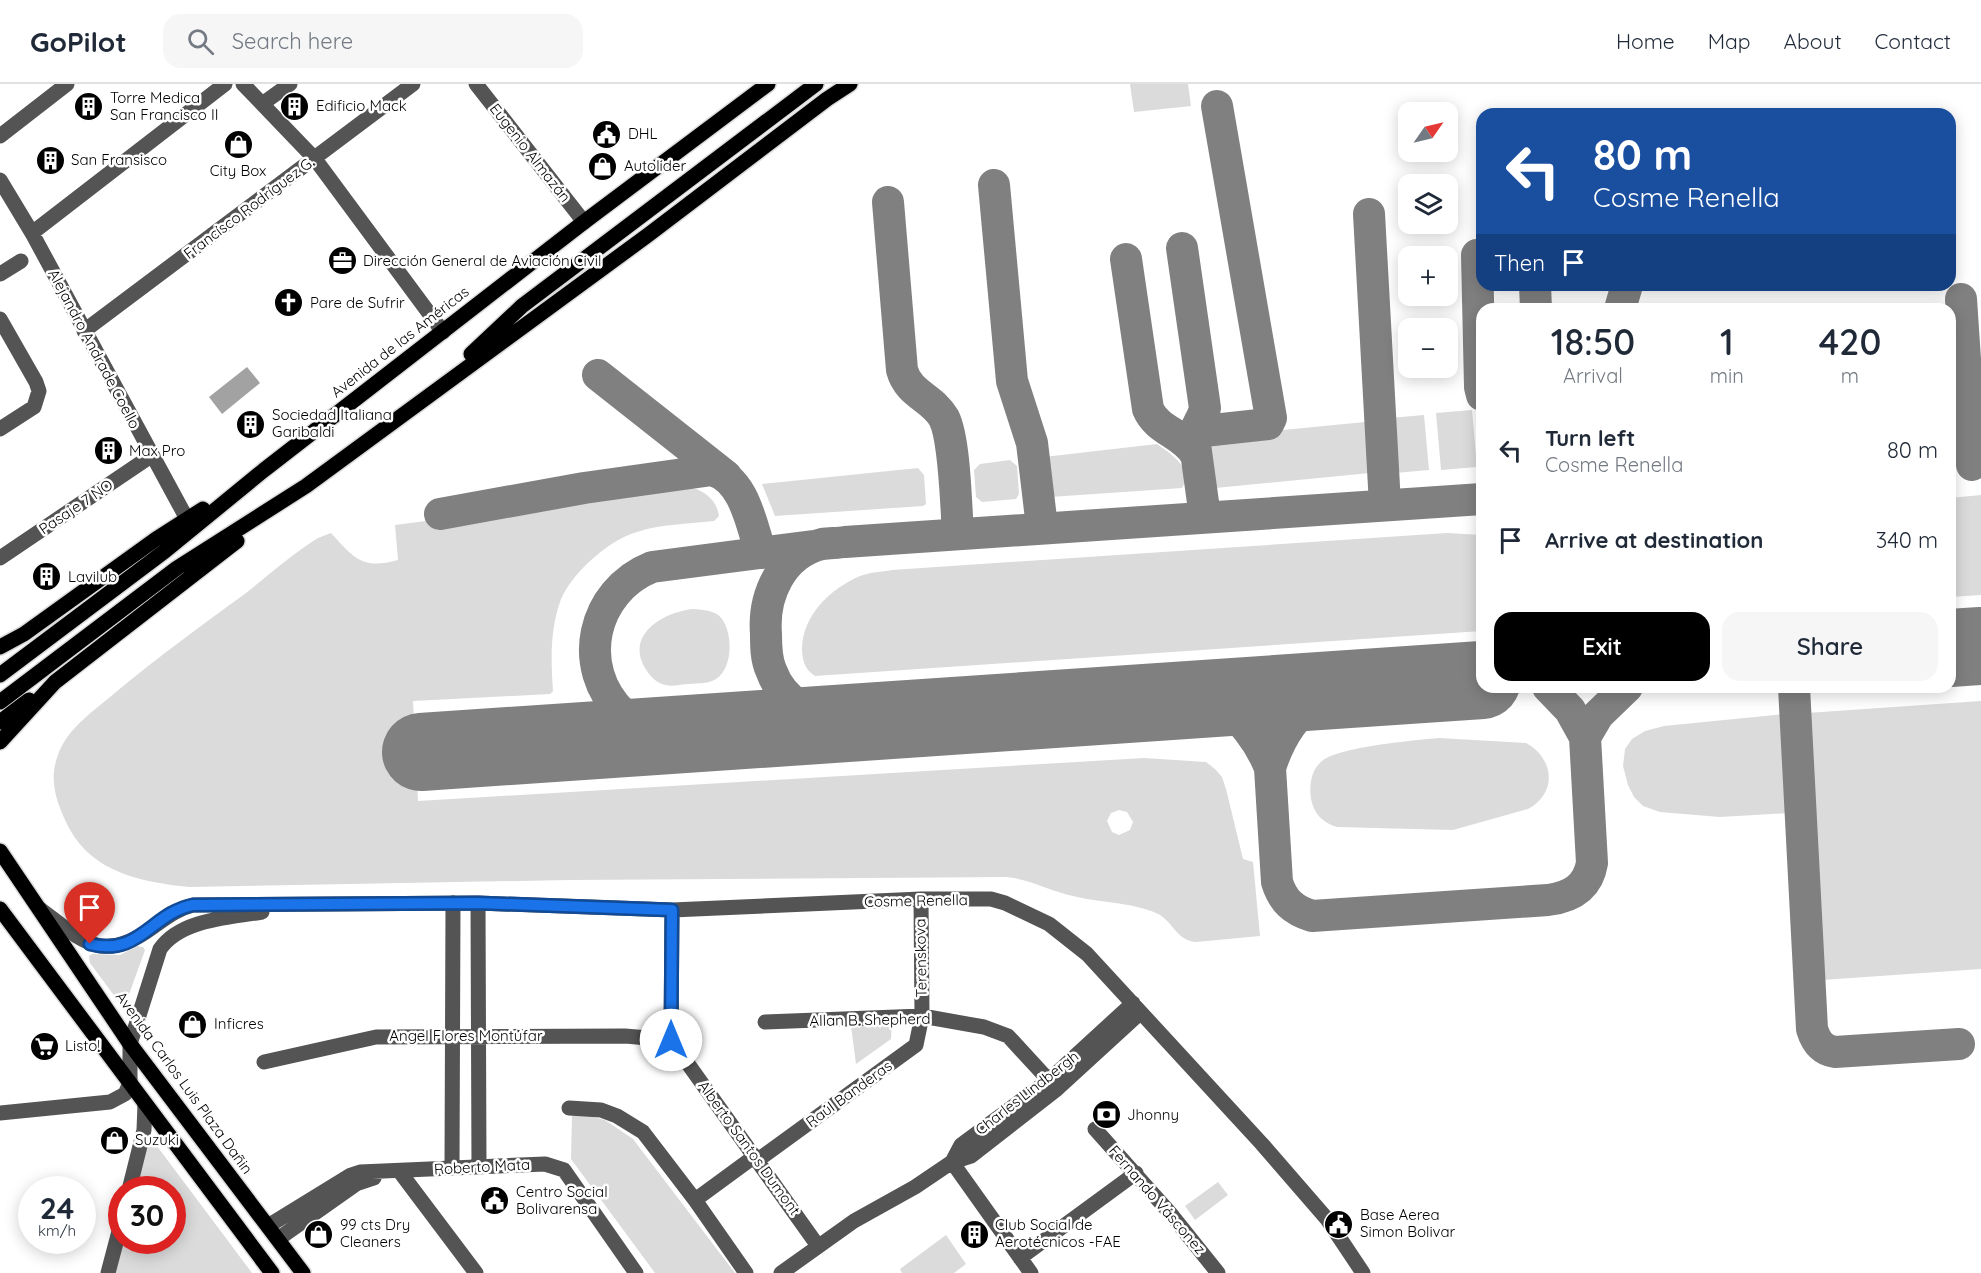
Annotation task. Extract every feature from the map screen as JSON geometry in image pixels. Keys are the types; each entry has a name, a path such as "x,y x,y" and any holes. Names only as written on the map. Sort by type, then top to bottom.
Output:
{"main road":[{"path":"421,401 522,306 816,84"},
{"path":"0,722 188,580 287,500 850,84"},
{"name":"Avenida de las Américas","path":"0,675 165,550 264,470 761,86"},
{"path":"670,193 728,174"},
{"path":"0,655 24,634 187,519 264,470"},
{"path":"0,702 177,568 287,500"},
{"path":"0,647 24,634"},
{"path":"0,742 55,682"},
{"path":"0,838 15,874"},
{"name":"Avenida Carlos Luis Plaza Dañin","path":"0,851 130,1044 303,1273"},
{"path":"0,909 130,1083 265,1270"}],"street":[{"path":"0,136 67,84"},
{"path":"32,233 225,84"},
{"path":"243,84 315,159 443,332"},
{"path":"262,104 290,84"},
{"name":"Francísco Rodríguez G.","path":"84,331 413,84"},
{"name":"Eugenio Almazán","path":"476,84 584,222"},
{"name":"Alejandro Andrade Coello","path":"0,180 32,233 187,519"},
{"path":"0,274 21,261"},
{"path":"0,319 39,391 34,407 0,429"},
{"name":"Pasaje 7 NO","path":"0,558 151,456"},
{"name":"Cosme Renella","path":"39,908 83,940 105,948 122,945 135,939 172,913 188,906 478,903 672,910 921,899 991,899 1023,910 1049,924 1068,937 1086,954 1262,1144 1321,1212 1338,1234 1360,1272"},
{"name":"Terenskova","path":"921,899 922,1016"},
{"path":"453,903 453,1168"},
{"path":"478,903 479,1167"},
{"name":"Cosme Renella","path":"130,1083 130,1044 160,949 167,939 174,934 205,923 306,904"},
{"path":"671,1040 672,910"},
{"name":"Charles Lindbergh","path":"781,1273 854,1221 915,1187 952,1162 961,1145 1053,1084 1136,1008"},
{"name":"Allan B. Shepherd","path":"765,1022 922,1016 996,1031 1008,1036 1020,1047 1053,1084"},
{"name":"Raúl Banderas","path":"695,1200 916,1045 922,1016"},
{"name":"Angel Flores Montúfar","path":"264,1062 376,1037 625,1036 671,1040"},
{"name":"Alberto Santos Dumont","path":"671,1040 818,1246"},
{"path":"0,1113 110,1102 124,1094 130,1083"},
{"path":"132,1176 144,1130 145,1104"},
{"path":"569,1108 601,1110 617,1116 643,1132 695,1200 746,1273"},
{"name":"Fernando Vásconez","path":"1095,1129 1136,1173 1210,1270"},
{"path":"952,1162 1031,1273"},
{"name":"Roberto Mata","path":"268,1226 351,1175 368,1171 400,1172 545,1164 564,1170 636,1273"},
{"path":"400,1172 476,1273"},
{"name":"Roberto Mata","path":"278,1239 356,1184 400,1172"},
{"path":"1020,1258 1136,1173"},
{"path":"108,1273 113,1254"}],"shaded area":[{"path":"1130,84 1188,84 1191,106 1134,112"},
{"path":"247,367 260,383 222,414 209,397"},
{"path":"1472,410 1476,467 1441,470 1436,413"},
{"path":"1424,415 1429,470 1395,473 1390,418"},
{"path":"1365,422 1370,473 1205,489 1200,438"},
{"path":"1157,444 1174,457 1183,468 1185,481 1182,488 1050,497 1044,457"},
{"path":"1010,460 1017,466 1019,494 1016,499 982,502 976,497 974,470 980,464"},
{"path":"918,468 924,475 926,504 923,506 775,516 762,484"},
{"path":"684,487 696,489 712,499 719,516 714,521 656,527 637,532 614,543 590,561 570,583 559,605 554,626 553,691 550,694 413,701 418,801 1144,758 1206,762 1222,777 1243,859 1253,862 1260,936 1189,941 1183,938 1162,916 1146,909 1073,896 1006,877 570,880 189,887 154,882 120,873 91,855 69,828 55,792 54,774 58,755 62,745 75,728 148,666 318,538 331,533 353,555 367,562 376,564 398,560 395,525","holes":["1119,810 1127,812 1133,822 1130,830 1119,835 1112,832 1107,821 1111,813"]},
{"path":"1981,495 1981,595 1956,597 1956,497"},
{"path":"1447,533 1476,535 1476,631 815,676 812,674 806,668 802,648 807,625 820,604 849,581 860,576 892,570"},
{"path":"693,609 713,612 726,625 730,650 726,667 722,674 710,682 672,686 660,683 647,671 640,656 640,645 644,635 660,620"},
{"path":"1981,701 1981,969 1822,980 1807,713"},
{"path":"1784,714 1789,813 1720,817 1660,812 1643,806 1634,797 1623,766 1625,749 1632,739 1645,731 1664,726"},
{"path":"1439,738 1526,743 1535,749 1547,766 1549,776 1544,794 1528,809 1453,830 1337,827 1327,823 1317,813 1312,804 1310,788 1313,773 1322,761 1331,756 1360,748"},
{"path":"137,946 145,950 127,1000 119,1002 90,963 89,956 92,954 120,955"},
{"path":"892,1021 891,1039 856,1064 851,1026"},
{"path":"572,1115 605,1120 633,1139 735,1273 655,1273 571,1159"},
{"path":"145,1130 179,1176 133,1176"},
{"path":"1218,1182 1228,1195 1195,1220 1185,1206"},
{"path":"186,1185 252,1273 109,1273 116,1254 186,1254"},
{"path":"946,1235 966,1264 954,1273 902,1273 900,1269"}],"taxiway":[{"path":"1194,441 1204,431 1268,424 1271,418 1217,106"},
{"path":"994,185 1012,381 1032,443 1042,527"},
{"path":"888,202 902,370 915,391 939,411 948,428 953,457 958,534"},
{"path":"1369,214 1385,505"},
{"path":"1182,248 1205,408 1194,437 1205,517"},
{"path":"1126,259 1148,409 1158,423 1185,442 1196,455"},
{"path":"1478,291 1478,303"},
{"path":"1535,291 1536,303"},
{"path":"1622,303 1625,291"},
{"path":"1961,299 1972,465"},
{"path":"598,375 726,476"},
{"path":"440,514 584,488 712,470 723,475 739,493 750,517 761,553"},
{"path":"855,723 816,715 794,702 777,683 769,666 766,620 772,591 785,567 808,549 822,544 1476,499"},
{"path":"677,735 634,722 622,713 607,695 598,674 595,653 597,632 604,612 615,593 632,578 652,567 813,546"},
{"path":"1270,768 1290,725 1323,691"},
{"path":"1554,693 1570,710 1585,737"},
{"path":"1218,698 1254,738 1270,768 1277,882 1282,894 1290,904 1299,911 1312,916 1548,900 1564,896 1577,889 1587,878 1592,863 1585,737 1598,715 1621,693"},
{"path":"1794,693 1812,1029 1815,1038 1820,1045 1835,1052 1959,1044"}],"runway":[{"path":"1956,648 1981,646"},
{"path":"421,752 1476,680"}],"place":[{"name":"Edificio Mack","path":"295,106"},
{"name":"Torre Medica San Francisco II","path":"89,107"},
{"name":"DHL","path":"607,134"},
{"name":"City Box","path":"238,144"},
{"name":"San Fransisco","path":"50,160"},
{"name":"Autolider","path":"603,166"},
{"name":"Dirección General de Aviación Civil","path":"342,261"},
{"name":"Pare de Sufrir","path":"289,303"},
{"name":"Sociedad Italiana Garibaldi","path":"251,424"},
{"name":"Max Pro","path":"108,451"},
{"name":"Lavilub","path":"47,577"},
{"name":"Inficres","path":"193,1024"},
{"name":"Listo!","path":"44,1046"},
{"name":"Jhonny","path":"1106,1115"},
{"name":"Suzuki","path":"114,1140"},
{"name":"Centro Social Bolivarensa","path":"495,1201"},
{"name":"Base Aerea Simon Bolivar","path":"1339,1224"},
{"name":"99 cts Dry Cleaners","path":"319,1234"},
{"name":"Club Social de Aerotécnicos -FAE","path":"974,1234"}],"route":[{"path":"90,944 105,948 122,945 145,933 172,913 193,905 478,903 672,910 671,1040"}]}
